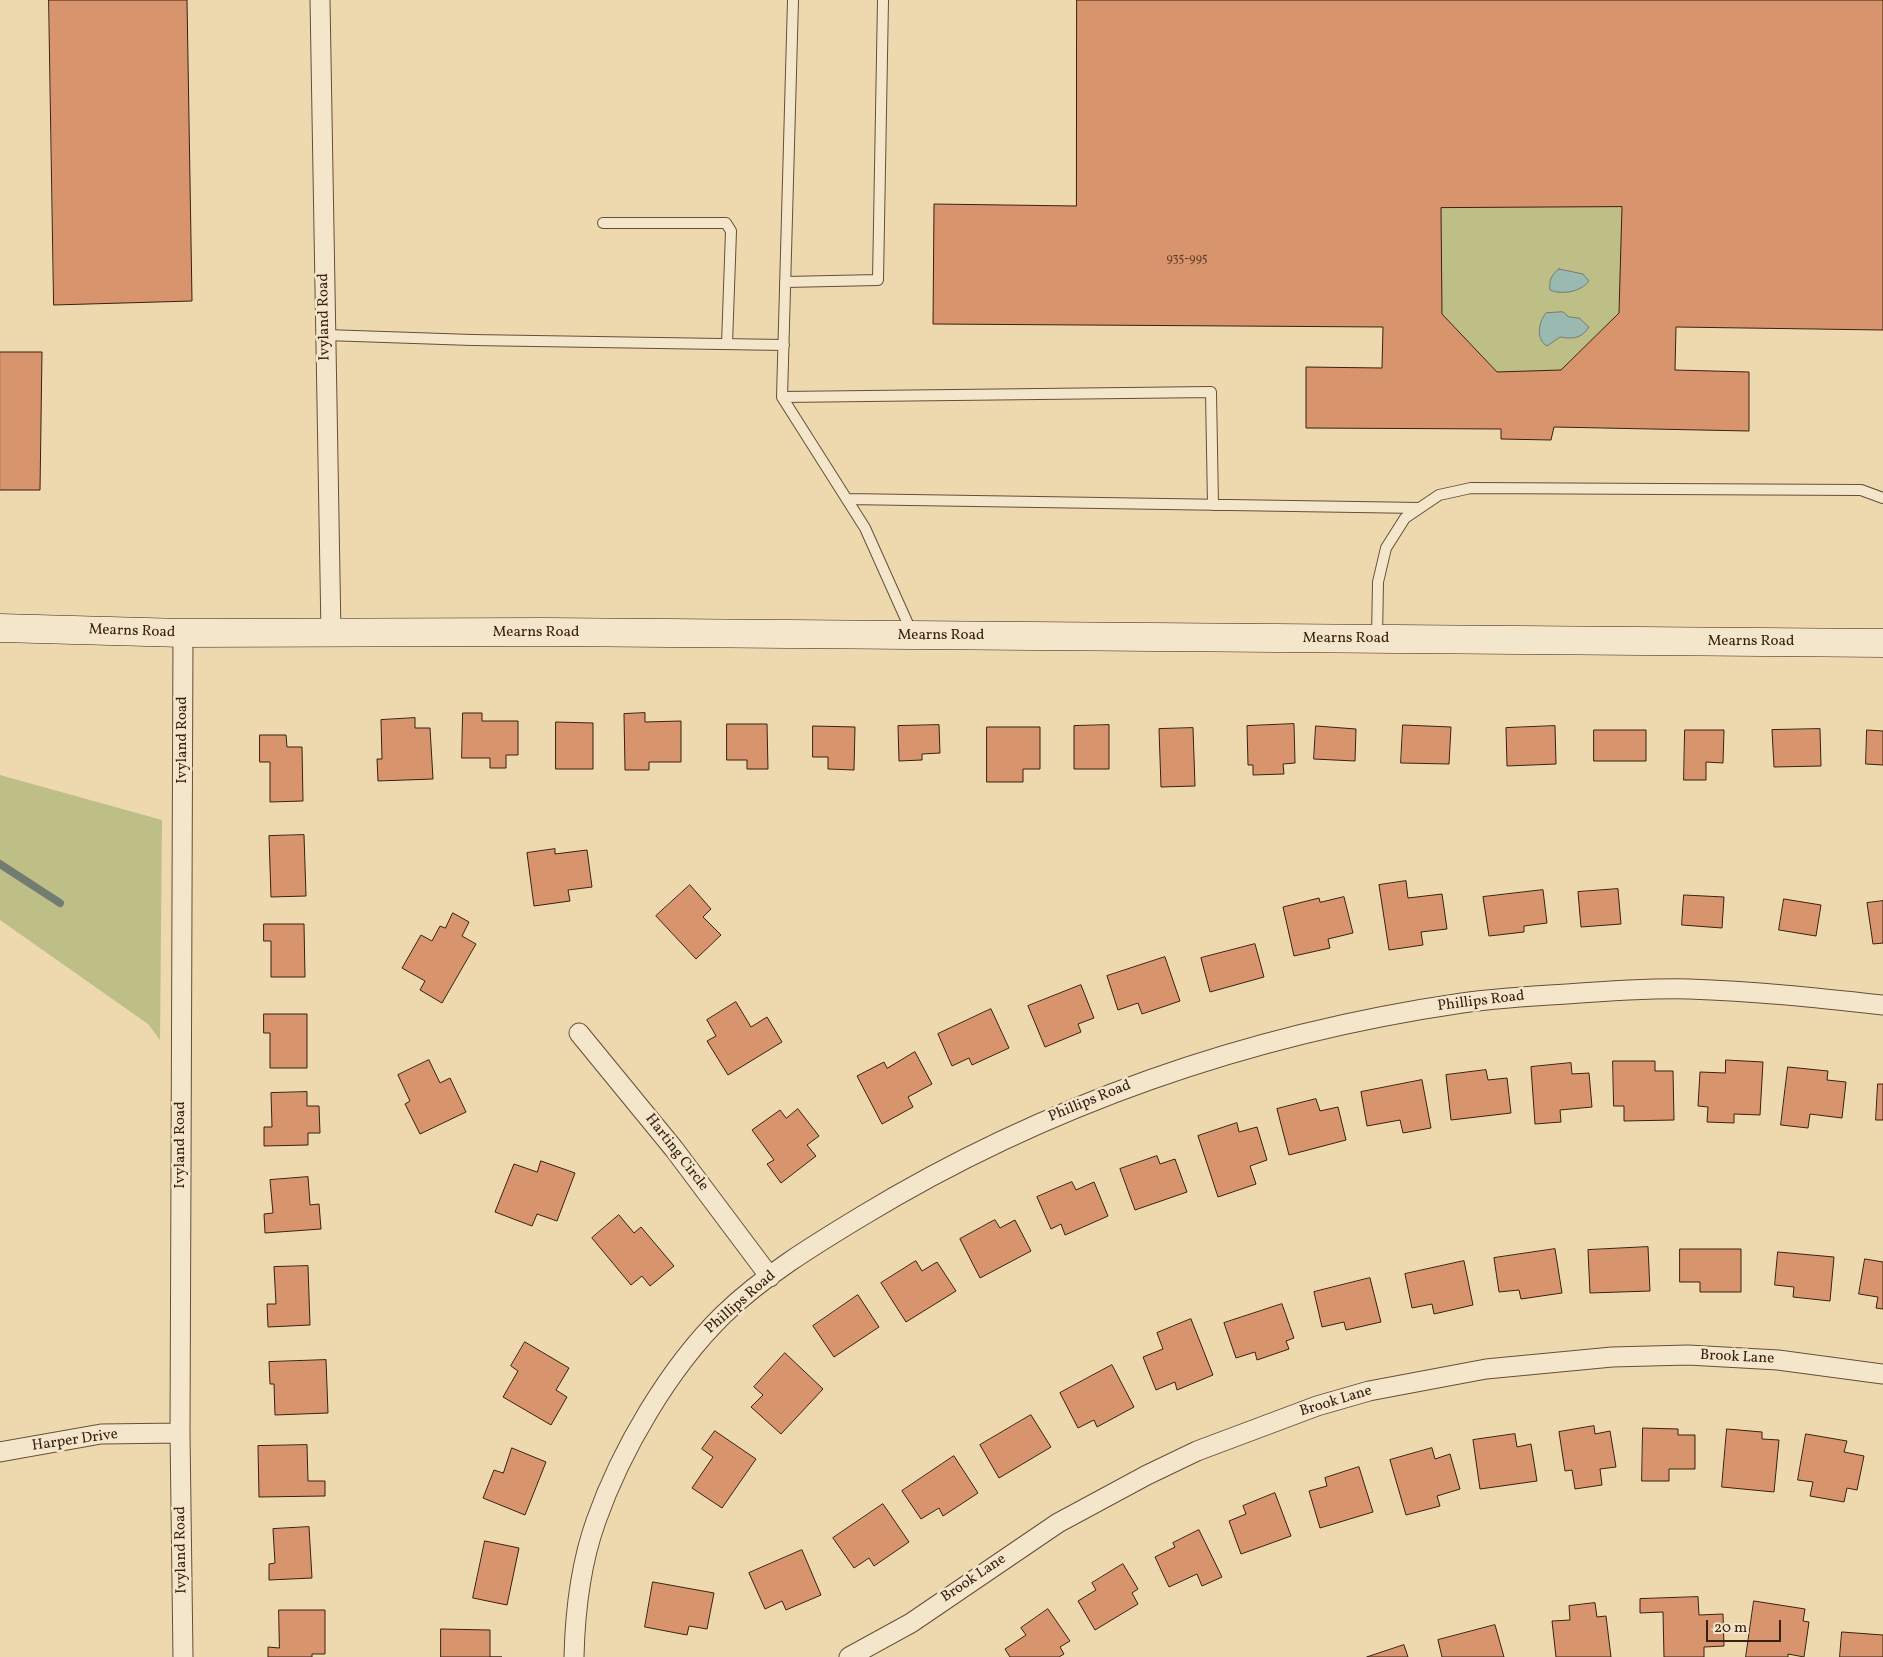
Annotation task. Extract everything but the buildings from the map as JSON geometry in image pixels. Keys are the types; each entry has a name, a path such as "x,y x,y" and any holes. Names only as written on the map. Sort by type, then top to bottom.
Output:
{"street":[{"name":"Ivyland Road","path":"320,0 331,633"},
{"name":"Mearns Road","path":"0,628 183,633 545,632 1883,643"},
{"name":"Ivyland Road","path":"183,633 180,1433 183,1657"},
{"name":"Phillips Road","path":"574,1657 575,1630 591,1539 596,1522 623,1460 654,1403 692,1349 725,1313 770,1276 831,1234 894,1196 970,1156 1048,1119 1132,1085 1208,1058 1290,1035 1464,1002 1613,991 1686,989 1768,994 1883,1005"},
{"name":"Harting Circle","path":"579,1032 674,1149 770,1276"},
{"name":"Brook Lane","path":"849,1657 911,1623 1058,1523 1147,1475 1197,1451 1317,1406 1369,1391 1486,1369 1612,1357 1688,1355 1778,1360 1883,1374"},
{"name":"Harper Drive","path":"0,1452 101,1434 180,1433"}],"lane":[{"path":"793,0 782,397 865,528 914,636"},
{"path":"785,282 878,280 883,0"},
{"path":"603,223 726,223 731,231 727,344"},
{"path":"326,335 472,340 784,345"},
{"path":"782,397 1211,392 1213,505"},
{"path":"1377,639 1378,582 1386,548 1405,518 1439,495 1471,488 1861,490 1883,498"},
{"path":"847,499 1420,508"}],"green space":[{"path":"1622,207 1619,313 1561,370 1497,372 1442,314 1441,208"},
{"path":"0,775 162,820 160,1040 148,1024 0,920"}],"water":[{"path":"1559,269 1583,274 1589,281 1586,285 1571,292 1555,292 1550,290 1551,278"},
{"path":"1563,312 1569,317 1579,318 1589,327 1580,336 1573,338 1560,337 1547,346 1541,340 1539,331 1541,321 1546,313"}],"waterway":[{"path":"0,864 60,903"}]}
